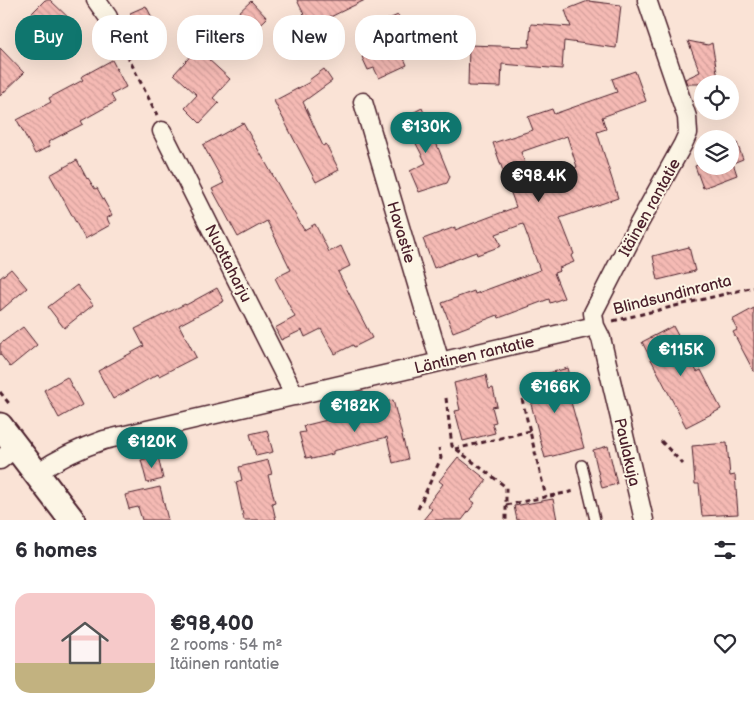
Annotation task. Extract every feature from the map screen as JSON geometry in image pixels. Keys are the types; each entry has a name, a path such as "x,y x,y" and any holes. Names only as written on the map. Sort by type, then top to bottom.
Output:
{"main road":[{"path":"6,417 8,454 37,473 72,520"}],"street":[{"path":"96,0 107,15"},
{"name":"Itäinen rantatie","path":"595,326 593,313 688,133 687,116 647,0"},
{"name":"Havastie","path":"363,102 440,362"},
{"name":"Nuottaharju","path":"162,131 295,396"},
{"name":"Läntinen rantatie","path":"37,473 54,461 80,448 104,440 595,326"},
{"name":"Paulakuja","path":"595,326 601,338 644,520"}],"lane":[{"path":"582,466 596,520"}],"path":[{"path":"130,60 157,112 162,131"},
{"name":"Blindsundinranta","path":"595,326 754,287"},
{"path":"0,392 6,417"},
{"path":"446,398 452,446 506,487 506,520"},
{"path":"522,399 546,497"},
{"path":"454,449 530,431"},
{"path":"661,441 683,464"},
{"path":"418,509 441,458 439,448"},
{"path":"506,505 588,488"}],"building":[{"path":"45,0 50,0 66,15 30,15"},
{"path":"297,0 365,0 334,15 304,15"},
{"path":"251,1 267,18 263,22 263,15 236,15"},
{"path":"588,1 621,5 616,48 564,41 562,69 502,64 501,87 468,86 469,60 476,60 476,45 529,47 531,24 571,27 565,10"},
{"path":"146,6 151,15 131,15 130,13"},
{"path":"688,41 708,45 712,43 717,75 694,75 694,84 687,84 685,79 700,72"},
{"path":"0,48 24,73 0,96"},
{"path":"112,60 126,87 111,95 115,102 81,121 83,124 48,142 50,146 35,154 17,120 51,102 49,98 83,80 81,77"},
{"path":"187,60 209,60 230,79 213,98 219,103 200,123 185,108 197,95 174,74"},
{"path":"363,60 405,60 407,65 379,78 374,68 368,70"},
{"path":"324,69 332,81 303,102 323,146 326,144 339,170 316,182 274,101 310,82 309,80"},
{"path":"635,71 646,101 602,117 606,129 597,132 618,198 560,218 574,254 571,256 574,262 559,268 560,271 554,273 564,298 550,303 549,299 499,318 498,315 453,332 442,303 474,291 475,294 540,270 523,224 496,234 501,246 477,255 476,252 434,268 423,239 455,227 455,230 516,207 493,143 533,130 528,117 552,109 554,114 617,92 612,79","holes":["567,136 577,167 532,184 521,152"]},
{"path":"422,108 450,177 447,183 419,192 410,171 426,163 403,118"},
{"path":"243,123 304,230 315,224 329,252 341,246 350,266 338,272 372,338 335,354 321,329 305,337 302,330 281,340 275,328 295,317 275,278 291,270 267,221 238,237 212,189 224,183 203,145"},
{"path":"739,148 743,159 739,161"},
{"path":"77,160 87,179 95,189 97,188 112,215 107,218 110,225 85,239 50,175"},
{"path":"698,175 737,175 703,188"},
{"path":"689,247 695,271 658,280 653,256"},
{"path":"11,269 27,288 0,311 0,278"},
{"path":"77,285 93,305 64,328 48,307"},
{"path":"217,288 224,301 179,325 196,357 159,376 158,374 113,399 98,371 144,346 135,329"},
{"path":"754,308 754,372 733,332 737,330 732,320"},
{"path":"673,326 697,372 701,370 721,409 686,427 642,342"},
{"path":"23,327 37,345 10,367 0,354 0,344"},
{"path":"568,368 573,387 567,388 584,448 545,458 531,404 536,402 530,378"},
{"path":"486,375 489,389 493,388 497,406 492,407 496,422 492,423 495,433 463,441 455,411 460,410 454,383"},
{"path":"67,377 82,405 59,418 44,390"},
{"path":"393,400 408,459 393,463 387,437 333,451 333,454 312,459 311,457 306,458 299,433 305,432 303,426 379,407 378,404"},
{"path":"267,430 273,452 256,456 250,434"},
{"path":"727,443 730,476 735,475 738,514 702,516 699,484 695,484 692,446"},
{"path":"608,446 617,484 602,488 593,450"},
{"path":"158,456 163,479 147,483 141,460"},
{"path":"458,457 487,480 471,500 475,503 462,520 423,520 432,509 427,505 443,484 439,481"},
{"path":"268,460 272,474 268,475 275,502 272,503 276,520 244,520 236,482 242,480 239,467"},
{"path":"160,487 168,520 142,520 138,507 129,509 125,495"},
{"path":"553,499 557,520 517,520 514,506"}]}
